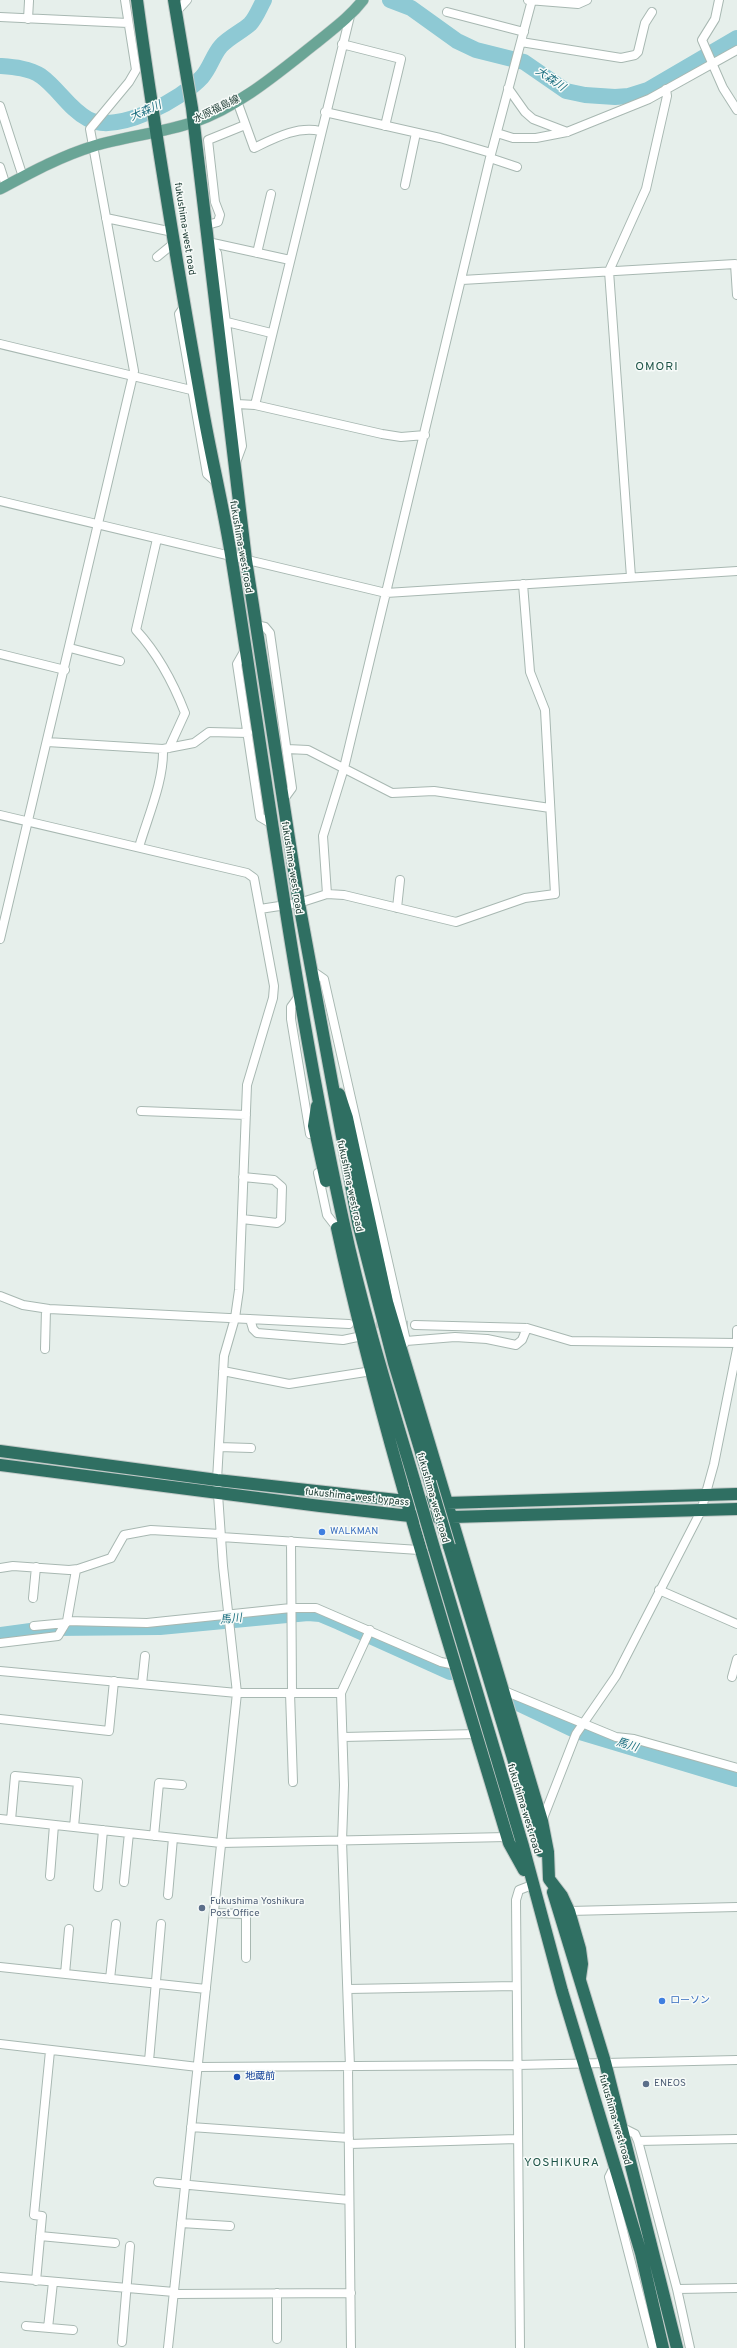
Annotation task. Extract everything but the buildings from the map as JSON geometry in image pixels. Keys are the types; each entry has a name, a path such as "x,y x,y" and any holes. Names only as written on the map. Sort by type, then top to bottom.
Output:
{"highway":[{"name":"fukushima-west road","path":"137,0 184,307 231,556 299,996 318,1099 344,1225 381,1367 641,2253 663,2348"},
{"name":"fukushima-west road","path":"176,6 192,108 207,225 246,560 299,903 358,1223 394,1364 605,2062 623,2128 677,2348"},
{"path":"329,1069 343,1103 387,1302 403,1345 447,1503 542,1821 548,1852 549,1879 562,1896 569,1911 582,1964 580,1978"},
{"path":"318,1099 314,1126 362,1336 419,1550 508,1837 532,1885"},
{"name":"fukushima-west bypass","path":"0,1451 217,1480 406,1501 447,1503 737,1494"},
{"name":"fukushima-west bypass","path":"0,1465 217,1494 410,1516 452,1517 737,1509"}],"main road":[{"name":"水原福島線","path":"3,187 67,155 155,125 193,122 237,101 268,80 350,16 362,1"}],"street":[{"path":"0,939 134,375 90,129 129,82 136,70 125,0"},
{"path":"176,6 187,0"},
{"path":"327,894 323,836 344,768 425,435 496,133 524,32 530,0 578,4 587,0"},
{"path":"719,0 715,19 702,40 724,88 737,110"},
{"path":"28,1 28,19"},
{"path":"447,12 524,32"},
{"path":"520,46 621,58 629,57 638,52 645,23 652,12"},
{"path":"255,405 320,131 350,16"},
{"path":"0,18 128,23"},
{"path":"342,44 401,58 385,126"},
{"path":"496,133 513,138 536,138 567,132 642,102 712,62 737,50"},
{"path":"508,88 525,112 533,119 567,132"},
{"path":"631,578 609,271 646,189 667,96 666,89"},
{"path":"237,101 254,148 296,131 312,129 320,131"},
{"path":"0,106 23,177"},
{"path":"325,112 416,133 491,156 517,167"},
{"path":"207,225 218,222 220,215 215,202 208,140 245,125"},
{"path":"405,185 416,133"},
{"path":"0,167 3,187"},
{"path":"257,252 272,194"},
{"path":"106,218 174,237 157,257"},
{"path":"208,242 290,260"},
{"path":"208,242 217,253 237,404 242,446 235,465"},
{"path":"462,280 735,264 737,295"},
{"path":"184,307 179,314 191,390 207,474 216,482"},
{"path":"227,322 271,333"},
{"path":"0,344 134,375 191,390"},
{"path":"237,404 255,405 382,434 401,437 425,435"},
{"path":"0,501 99,526 386,592 737,571"},
{"path":"139,847 156,794 166,748 185,713 176,689 152,647 136,630 157,539"},
{"path":"260,909 299,903 327,894 344,895 456,922 526,898 555,894 545,710 530,672 523,584"},
{"path":"256,625 265,627 270,633 292,788 284,800"},
{"path":"70,648 120,661"},
{"path":"245,650 237,664 260,818 272,824"},
{"path":"0,654 65,670"},
{"path":"47,742 166,748 194,743 209,732 248,733"},
{"path":"287,749 308,750 383,790 392,792 434,791 550,808"},
{"path":"0,815 247,873 254,878 274,986 273,998 247,1085 239,1290 235,1318 224,1356 217,1494 237,1693 168,2348"},
{"path":"397,908 400,880"},
{"path":"311,970 324,979 403,1345 455,1337 487,1339 516,1345 522,1340 527,1328"},
{"path":"299,996 291,1007 291,1019 305,1110 327,1215 337,1228"},
{"path":"141,1111 246,1115"},
{"path":"242,1219 277,1223 281,1220 283,1194 282,1187 274,1180 243,1177"},
{"path":"0,1296 23,1305 46,1309 349,1324"},
{"path":"45,1349 46,1309"},
{"path":"250,1319 253,1329 257,1333 343,1340 362,1336"},
{"path":"415,1325 527,1328 571,1341 737,1343"},
{"path":"737,1330 737,1339"},
{"path":"542,1821 580,1728 616,1676 701,1511 706,1496 737,1349"},
{"path":"223,1371 289,1384 372,1372"},
{"path":"219,1447 252,1448"},
{"path":"0,1568 36,1567 76,1570 111,1558 124,1536 151,1530 419,1550"},
{"path":"291,1541 292,1782"},
{"path":"33,1598 36,1567"},
{"path":"0,1643 58,1636 65,1625 76,1570"},
{"path":"659,1590 737,1624"},
{"path":"34,1626 229,1619 292,1613 316,1608 327,1611 368,1633 441,1662 455,1665"},
{"path":"351,2348 348,1989 342,1841 344,1785 341,1693 368,1633"},
{"path":"142,1684 145,1656"},
{"path":"732,1677 737,1659"},
{"path":"0,1671 237,1693 341,1693"},
{"path":"0,1719 109,1731 114,1681"},
{"path":"502,1690 580,1728 616,1737 634,1739 737,1768"},
{"path":"343,1737 477,1734"},
{"path":"11,1820 15,1776 78,1782 74,1827"},
{"path":"154,1836 159,1783 182,1785"},
{"path":"0,1819 221,1843 508,1837"},
{"path":"50,1876 54,1825"},
{"path":"98,1887 103,1830"},
{"path":"124,1882 129,1833"},
{"path":"168,1895 173,1838"},
{"path":"520,2348 516,1900 519,1890 532,1885"},
{"path":"569,1911 737,1907"},
{"path":"214,1913 246,1914 246,1958"},
{"path":"110,1979 116,1924"},
{"path":"149,2061 157,1984 161,1924"},
{"path":"65,1974 69,1929"},
{"path":"0,1967 206,1989"},
{"path":"348,1989 516,1986"},
{"path":"0,2044 198,2067 517,2065 737,2060"},
{"path":"36,2281 42,2216 34,2215 50,2051"},
{"path":"191,2127 349,2141 518,2139"},
{"path":"623,2128 635,2134 638,2141 677,2289 690,2348"},
{"path":"638,2141 737,2139"},
{"path":"615,2165 609,2177 652,2348"},
{"path":"158,2182 349,2200"},
{"path":"181,2222 230,2226"},
{"path":"40,2236 115,2243"},
{"path":"122,2342 130,2246"},
{"path":"0,2277 174,2293 351,2293"},
{"path":"48,2328 53,2282"},
{"path":"677,2289 737,2288"},
{"path":"277,2293 277,2339"},
{"path":"26,2326 73,2330"}],"waterway":[{"name":"大森川","path":"0,66 16,67 41,76 53,86 75,110 88,119 100,123 132,119 165,104 193,86 205,73 221,46 252,22 264,0"},
{"name":"大森川","path":"390,0 411,8 457,41 476,50 524,62 566,91 585,95 615,97 629,96 648,90 737,38"},
{"name":"馬川","path":"0,1635 53,1628 160,1627 308,1613 320,1614 450,1672"},
{"name":"馬川","path":"520,1704 577,1731 737,1779"}],"tunnel":[{"path":"364,1324 415,1325"}],"place":[{"name":"WALKMAN","path":"322,1532"},
{"name":"Fukushima Yoshikura Post Office","path":"202,1908"},
{"name":"ローソン","path":"662,2001"},
{"name":"地蔵前","path":"237,2077"},
{"name":"ENEOS","path":"646,2084"}],"district":[{"name":"OMORI","path":"657,368"},
{"name":"YOSHIKURA","path":"562,2164"}]}
